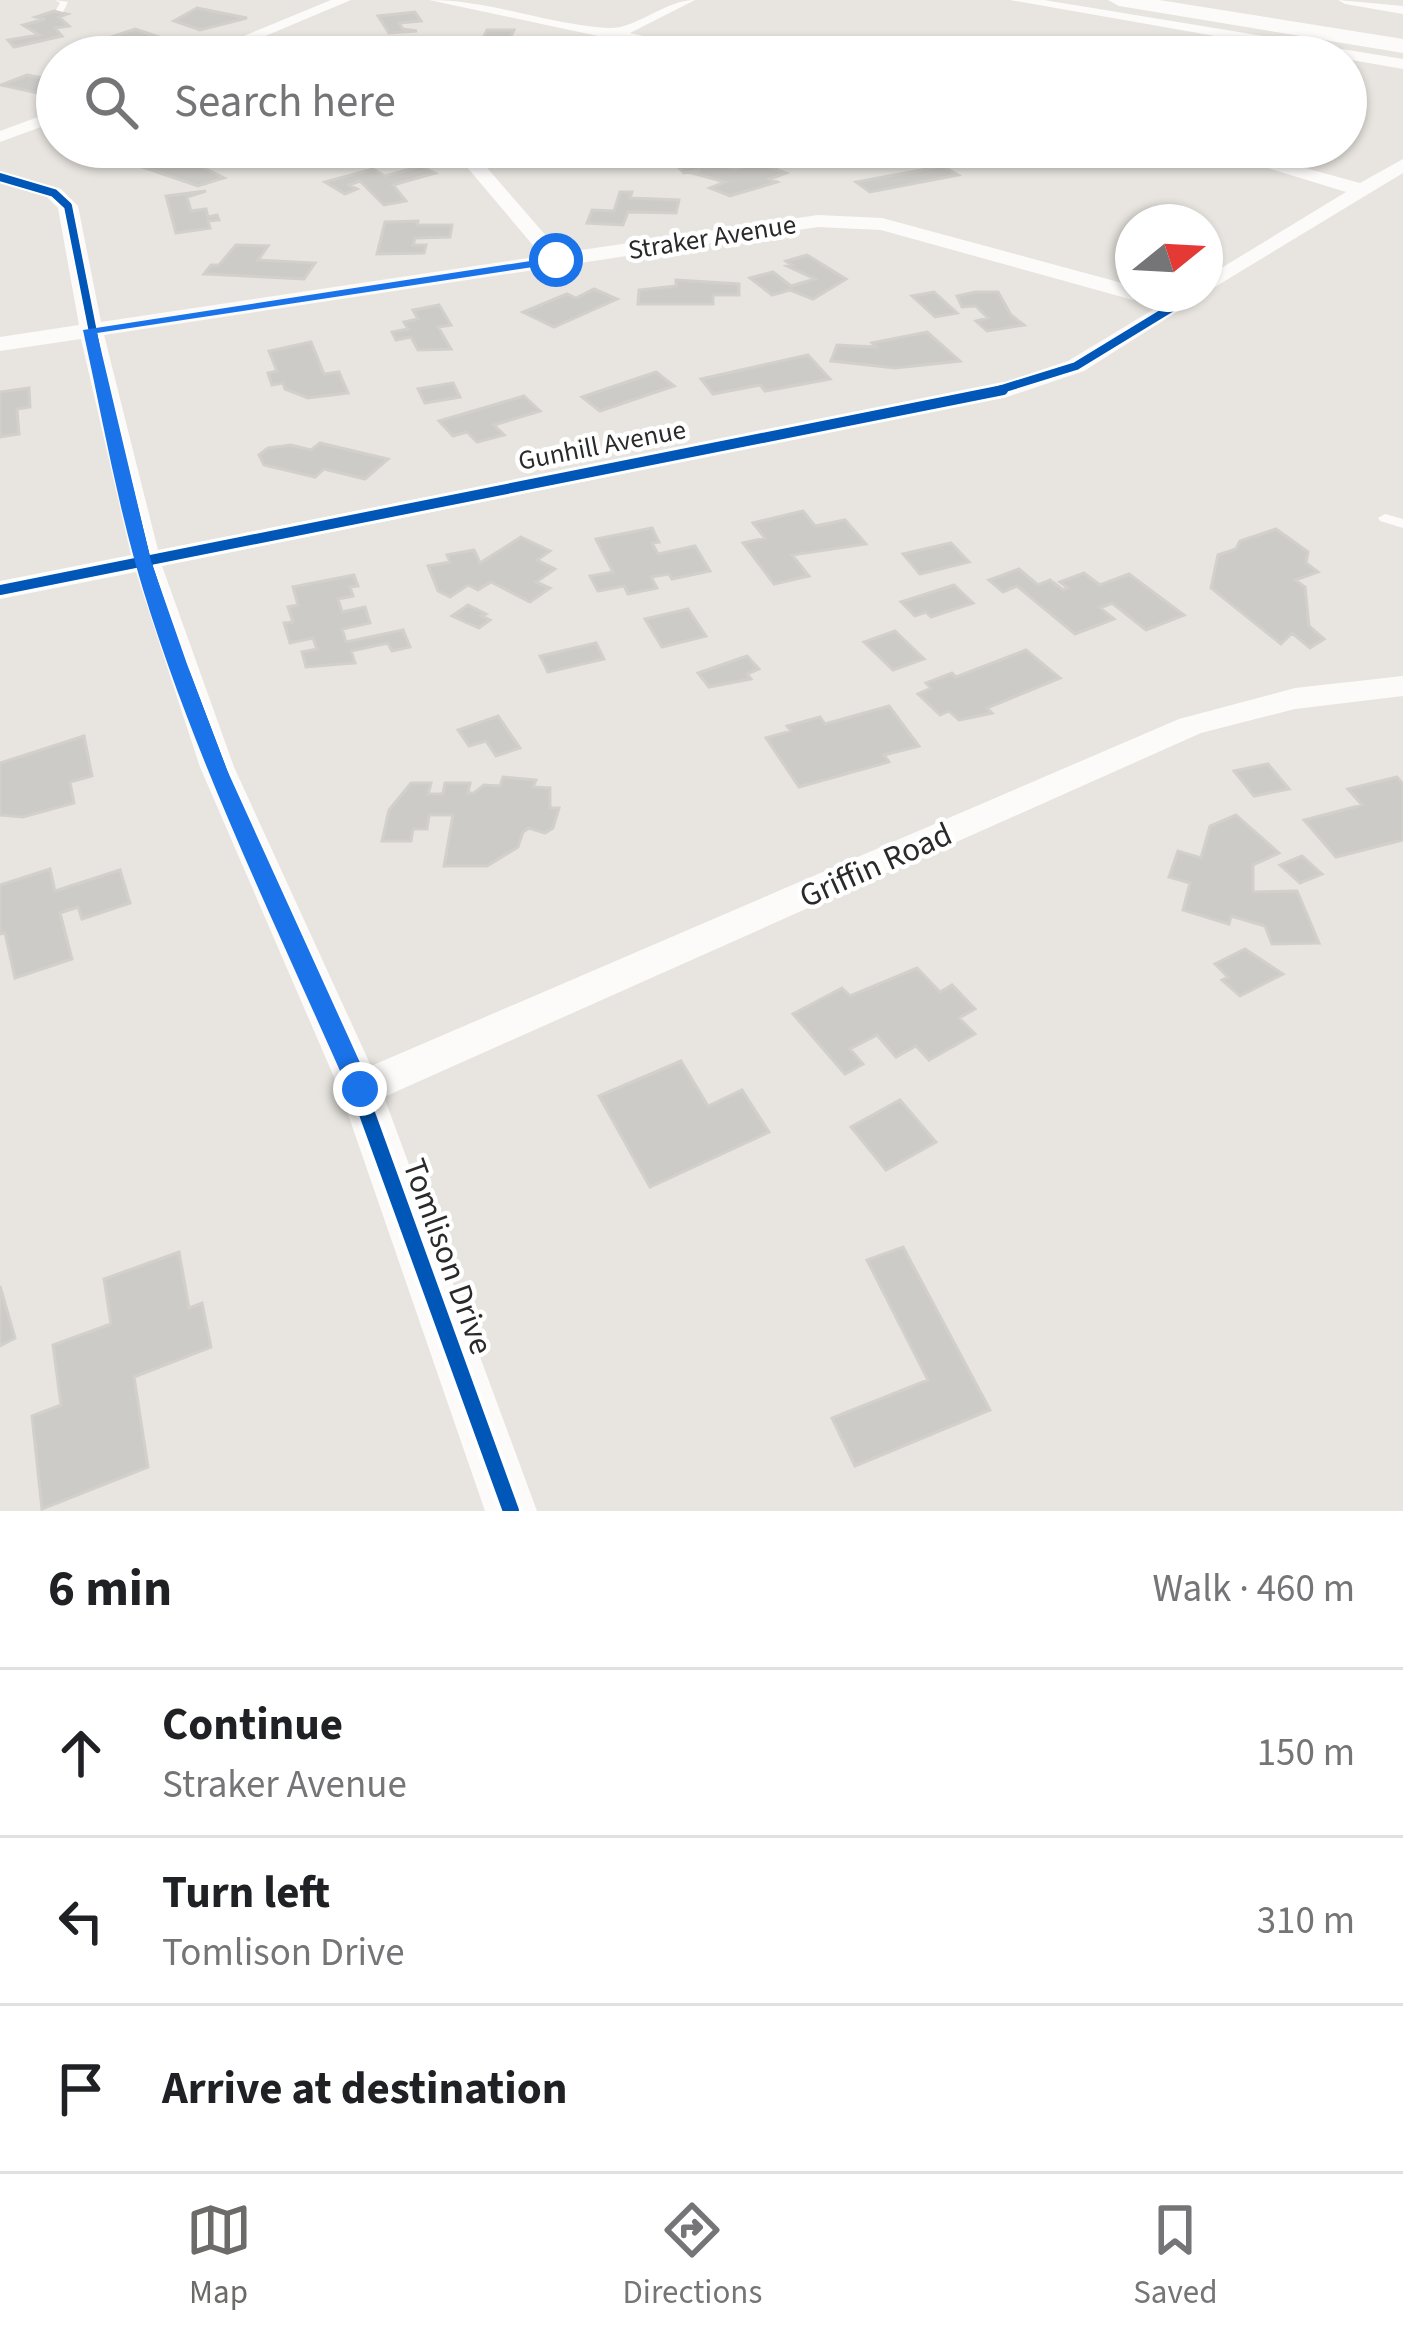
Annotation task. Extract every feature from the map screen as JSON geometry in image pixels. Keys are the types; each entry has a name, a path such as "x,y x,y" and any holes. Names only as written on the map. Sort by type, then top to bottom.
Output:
{"main road":[{"path":"1119,0 1341,36"},
{"path":"1179,0 1403,34"},
{"path":"1367,40 1403,46"}],"street":[{"path":"254,36 344,0"},
{"path":"436,0 630,36"},
{"path":"610,36 688,0"},
{"path":"1017,0 1234,36"},
{"path":"1345,0 1403,10"},
{"path":"1367,58 1403,64"},
{"path":"0,137 36,123"},
{"path":"1223,276 1403,165"},
{"path":"476,168 556,260"},
{"path":"1284,168 1363,190"},
{"name":"Tomlison Drive","path":"0,177 54,193 68,206 89,330 143,561 217,770 360,1089 511,1511"},
{"name":"Straker Avenue","path":"0,344 848,219 934,236 1115,288"},
{"name":"Gunhill Avenue","path":"0,590 1000,391 1076,366 1165,312"},
{"name":"Griffin Road","path":"360,1089 1190,726 1261,703 1344,688 1403,686"}],"lane":[{"path":"1385,518 1403,524"}],"building":[{"path":"197,8 247,18 200,30 174,21"},
{"path":"54,11 67,14 59,17 69,26 55,28 62,36 36,36 36,42 14,47 8,40 39,35 23,25 45,19 36,17"},
{"path":"415,12 421,21 399,23 403,29 417,31 389,33 378,16"},
{"path":"135,29 156,36 114,36"},
{"path":"487,30 514,30 511,36 484,36"},
{"path":"27,75 36,77 36,93 1,85"},
{"path":"145,168 204,168 224,178 198,186"},
{"path":"414,168 435,173 393,185 406,201 384,205 360,181 349,185 357,189 345,194 325,182 373,169 385,176"},
{"path":"679,168 772,168 786,173 770,179 777,182 730,196 710,188 725,182 692,173 700,170 684,173"},
{"path":"932,168 946,168 958,175 870,192 856,182"},
{"path":"206,191 187,197 191,211 206,209 208,217 217,215 219,220 208,221 210,228 176,233 166,196"},
{"path":"620,192 632,192 630,198 679,200 676,213 628,212 623,225 587,223 592,210 614,211"},
{"path":"418,221 417,225 452,225 450,237 415,238 413,245 426,245 424,253 377,254 385,222"},
{"path":"236,245 268,246 258,260 315,263 304,279 204,274"},
{"path":"807,255 846,279 813,299 790,290 772,295 750,278 773,272 791,286 815,279 787,266 792,265 786,261"},
{"path":"676,280 739,284 739,295 713,295 713,304 638,304 639,290 676,286"},
{"path":"594,289 617,299 554,327 523,312 567,294 576,298"},
{"path":"934,292 957,313 935,317 912,296"},
{"path":"998,292 1011,315 1024,325 987,331 976,321 988,318 976,306 962,307 957,296"},
{"path":"439,305 451,325 438,327 451,349 418,350 411,337 396,340 392,332 408,329 404,322 418,319 413,310"},
{"path":"927,332 960,361 895,368 831,361 837,345 876,347 872,343"},
{"path":"311,342 324,374 339,372 348,393 308,398 285,389 283,383 272,385 268,373 277,371 269,351"},
{"path":"808,355 830,379 765,391 760,385 713,394 701,379"},
{"path":"656,372 674,386 600,411 582,397"},
{"path":"453,383 460,397 425,403 418,389"},
{"path":"29,388 30,407 17,409 19,434 0,437 0,392"},
{"path":"524,396 540,411 494,425 504,435 477,442 467,432 453,436 439,421"},
{"path":"320,443 388,459 365,479 324,469 315,477 264,465 259,455 268,448 291,445 311,450"},
{"path":"803,511 815,526 845,520 866,544 792,555 809,576 774,584 743,543 765,538 753,523"},
{"path":"652,528 659,542 652,543 658,554 695,546 710,571 672,579 669,574 651,577 657,588 628,594 624,586 598,591 590,576 613,572 596,539"},
{"path":"1276,529 1308,552 1306,563 1318,572 1295,580 1305,587 1309,626 1324,639 1310,648 1292,633 1281,644 1211,588 1218,555 1236,549 1240,541"},
{"path":"521,537 550,551 537,560 555,569 536,582 550,588 530,602 491,582 478,590 468,585 450,597 438,591 428,566 450,562 447,555 474,550 480,563"},
{"path":"951,543 969,562 920,574 903,554"},
{"path":"1019,569 1038,585 1050,580 1063,590 1068,588 1060,582 1084,573 1100,585 1129,574 1184,615 1146,630 1112,603 1100,608 1114,619 1075,634 1017,586 1003,592 989,580"},
{"path":"354,575 358,586 350,587 353,596 338,599 342,612 365,607 370,623 342,629 346,642 403,630 410,647 392,651 388,643 351,651 355,663 306,667 302,652 317,649 313,638 290,643 284,623 293,622 288,607 298,605 293,587"},
{"path":"954,585 973,603 931,617 926,612 915,616 901,602"},
{"path":"468,605 490,620 479,628 452,616"},
{"path":"688,609 706,636 662,647 645,619"},
{"path":"895,631 924,659 893,670 864,642"},
{"path":"596,643 604,659 548,672 540,656"},
{"path":"1026,650 1060,678 987,708 992,713 959,720 949,711 940,715 918,694 931,688 926,683 952,673 956,677"},
{"path":"747,656 759,669 747,674 751,679 709,687 698,673"},
{"path":"889,706 919,746 884,755 889,762 799,787 766,738 820,717 825,724"},
{"path":"498,716 520,748 496,756 486,741 469,746 458,730"},
{"path":"84,736 92,776 70,782 74,803 23,817 0,815 0,763"},
{"path":"1268,764 1289,789 1254,796 1234,771"},
{"path":"503,777 536,780 533,787 550,788 550,808 559,808 553,828 545,833 529,828 518,847 487,866 444,866 453,815 429,815 427,829 413,829 411,841 382,841 389,810 411,783 431,783 428,794 443,794 445,783 470,783 468,793 474,793 484,785 500,786"},
{"path":"1397,777 1403,784 1403,840 1336,857 1304,820 1362,805 1348,789"},
{"path":"1236,815 1279,853 1253,865 1253,892 1297,891 1319,943 1272,944 1265,926 1231,916 1229,924 1183,910 1190,883 1169,877 1178,851 1201,858 1210,826"},
{"path":"1302,856 1322,874 1300,883 1280,865"},
{"path":"50,869 55,891 120,870 130,903 82,919 78,907 60,913 72,959 15,978 5,933 0,934 0,885"},
{"path":"1245,949 1283,974 1240,996 1222,980 1228,977 1215,964"},
{"path":"917,968 940,992 952,985 975,1009 959,1018 975,1034 929,1060 916,1046 896,1057 877,1035 850,1049 863,1064 845,1074 793,1014 842,988 850,996"},
{"path":"681,1061 708,1106 742,1090 769,1132 650,1187 599,1096"},
{"path":"900,1100 936,1142 886,1170 851,1127"},
{"path":"903,1247 990,1410 855,1466 832,1418 928,1380 867,1260"},
{"path":"179,1252 189,1308 202,1303 211,1347 134,1377 148,1467 42,1509 32,1416 61,1405 53,1345 111,1324 104,1279"},
{"path":"0,1286 15,1338 0,1346"}],"cycle path":[{"path":"0,177 54,193 68,206 110,420 146,561 191,699 234,808 361,1091 511,1511"},
{"path":"0,590 1001,391 1076,366 1164,312"}],"route":[{"path":"360,1089 217,770 178,664 143,561 89,330 556,260"}]}
